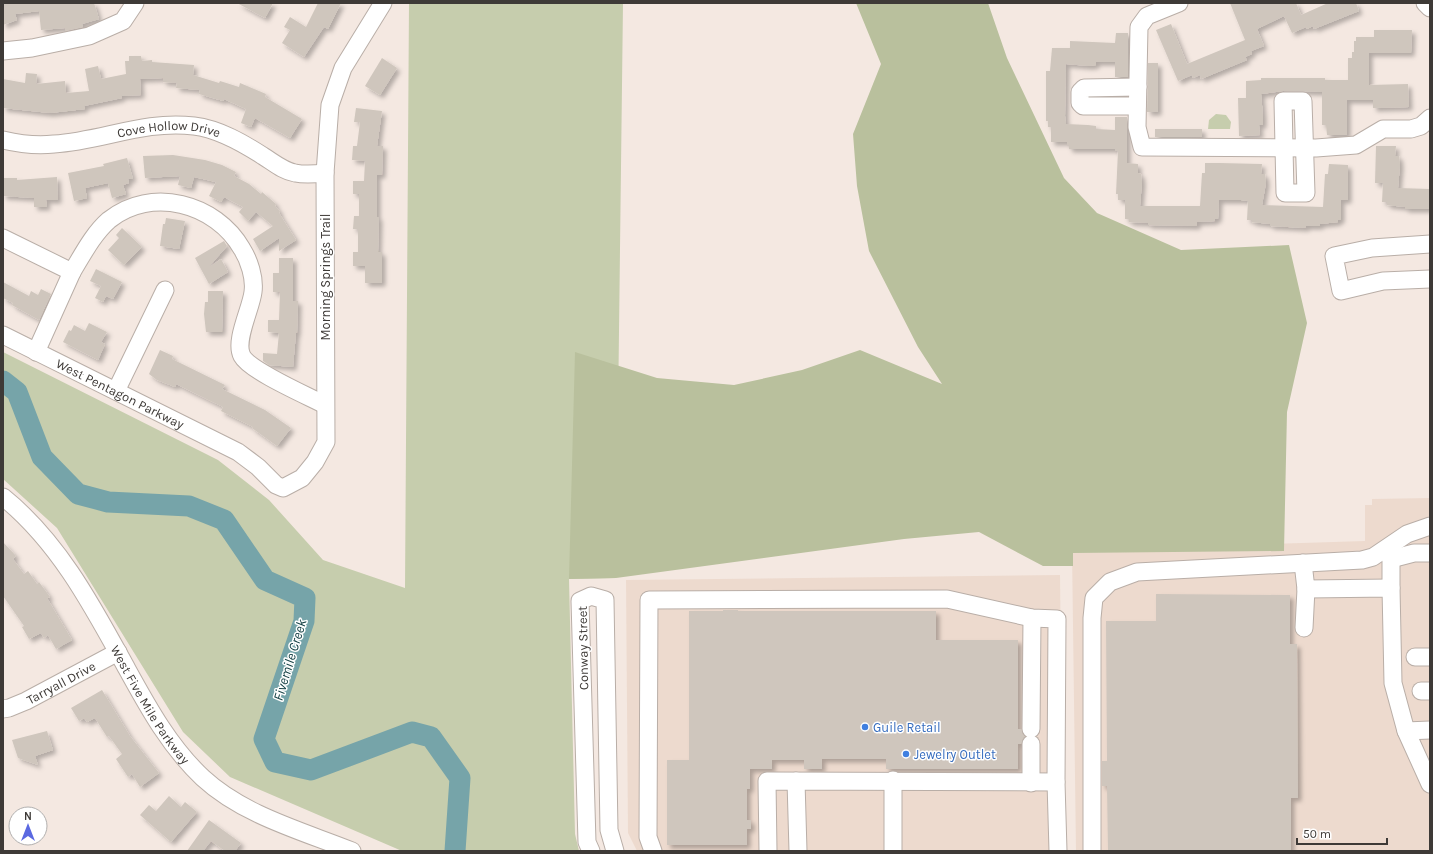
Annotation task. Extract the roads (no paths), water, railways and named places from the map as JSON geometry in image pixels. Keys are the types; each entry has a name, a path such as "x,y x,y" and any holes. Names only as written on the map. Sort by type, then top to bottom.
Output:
{"street":[{"path":"3,50 32,48 89,36 123,21 135,3"},
{"name":"Morning Springs Trail","path":"238,452 258,467 276,485 283,488 302,478 315,462 326,442 325,173 330,105 342,68 383,3"},
{"path":"1179,3 1147,16 1139,27 1137,127 1142,147 1304,148 1356,145 1383,129 1412,129 1421,126 1430,118"},
{"path":"1425,3 1430,8"},
{"path":"1137,106 1083,106 1080,103 1080,92 1084,88 1138,88"},
{"path":"1283,101 1303,101 1304,148 1306,193 1284,193 1283,101"},
{"name":"Cove Hollow Drive","path":"3,140 22,144 54,144 144,126 169,124 197,126 226,135 246,145 283,168 295,173 325,173"},
{"path":"36,352 72,272 92,239 109,220 132,207 162,201 184,204 207,213 229,231 242,248 250,268 254,290 240,342 242,356 255,368 325,405"},
{"path":"3,238 72,272"},
{"path":"1430,244 1372,248 1334,256 1341,291 1383,282 1430,279"},
{"path":"116,391 164,290"},
{"name":"West Pentagon Parkway","path":"3,335 238,452"},
{"name":"West Five Mile Parkway","path":"3,497 18,509 51,545 83,592 157,722 179,753 204,779 237,802 352,851"},
{"path":"1430,526 1407,534 1391,552 1394,683 1406,731 1430,784"},
{"path":"1092,851 1092,618 1094,598 1110,582 1137,572 1362,560 1391,552 1430,553"},
{"path":"1303,563 1306,589 1304,628"},
{"path":"1306,589 1391,588"},
{"name":"Conway Street","path":"591,851 587,842 580,601 591,596 605,600 609,830 615,851"},
{"path":"653,851 648,837 649,600 947,599 1032,618 1057,619 1056,782 1058,851"},
{"path":"1032,618 1032,783"},
{"name":"Tarryall Drive","path":"3,709 26,702 118,652"},
{"path":"1406,731 1430,730"},
{"path":"768,851 767,781 893,780 1032,783 1056,782"},
{"path":"893,780 893,851"},
{"path":"796,781 798,851"}],"waterway":[{"name":"Fivemile Creek","path":"3,381 17,392 42,457 78,494 108,502 189,506 224,520 265,580 305,598 304,621 264,739 275,762 311,770 412,732 431,737 460,778 455,851"}],"place":[{"name":"Guile Retail","path":"865,727"},
{"name":"Jewelry Outlet","path":"906,754"}]}
